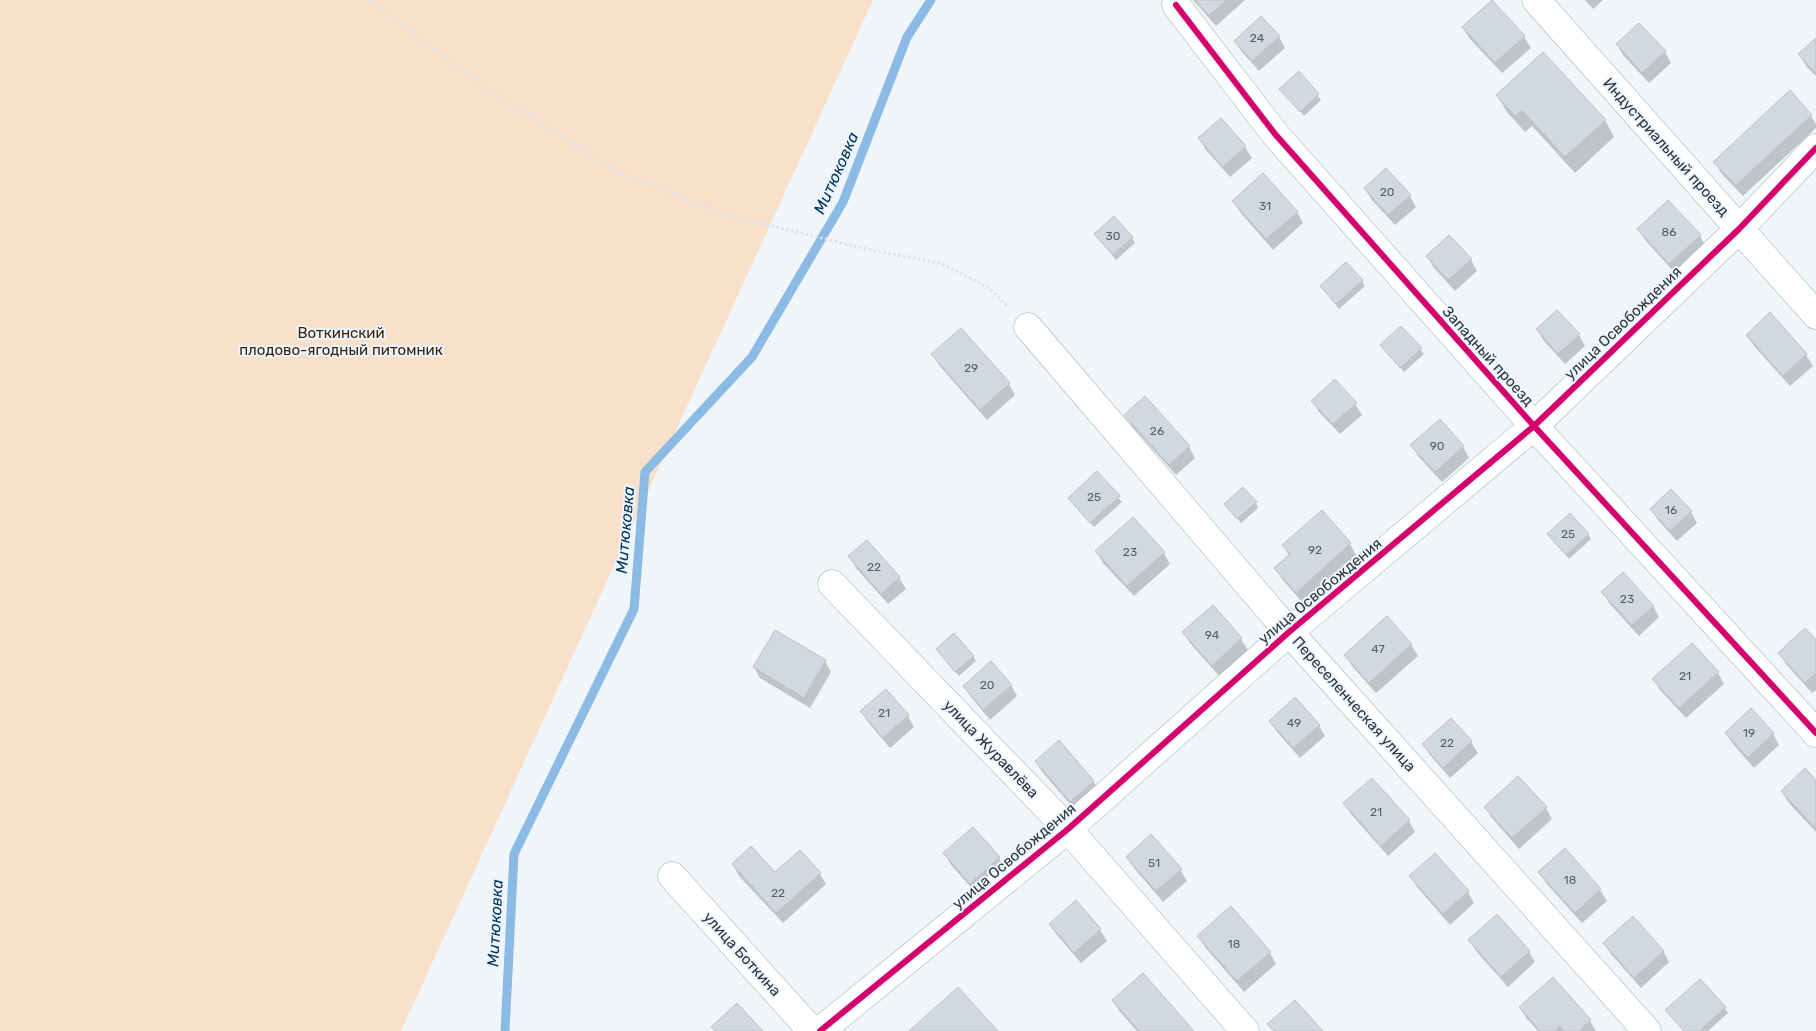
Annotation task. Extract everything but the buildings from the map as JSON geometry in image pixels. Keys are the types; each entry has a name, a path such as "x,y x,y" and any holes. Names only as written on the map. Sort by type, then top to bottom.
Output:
{"street":[{"name":"Индустриальный проезд","path":"1536,0 1816,315"},
{"name":"Западный проезд","path":"1176,5 1275,134 1534,426 1816,733"},
{"name":"улица Освобождения","path":"820,1031 1068,829 1289,632 1534,426 1739,229 1816,148"},
{"name":"Переселенческая улица","path":"1028,327 1289,632 1647,1031"},
{"name":"улица Журавлёва","path":"832,584 1068,829 1245,1031"},
{"name":"улица Боткина","path":"672,876 812,1031"}],"path":[{"path":"370,0 485,87 612,168 719,213 875,251 940,263 988,288 1028,327"}],"green space":[{"name":"Воткинский плодово-ягодный питомник","path":"0,0 873,0 401,1031 0,1031"}],"waterway":[{"name":"Митюковка","path":"505,1031 514,854 634,609 645,472 752,357 843,202 907,37 931,0"}],"cycle path":[{"path":"1176,5 1275,134 1534,426 1816,733"},
{"path":"820,1031 1068,829 1289,632 1534,426 1739,229 1816,148"}]}
